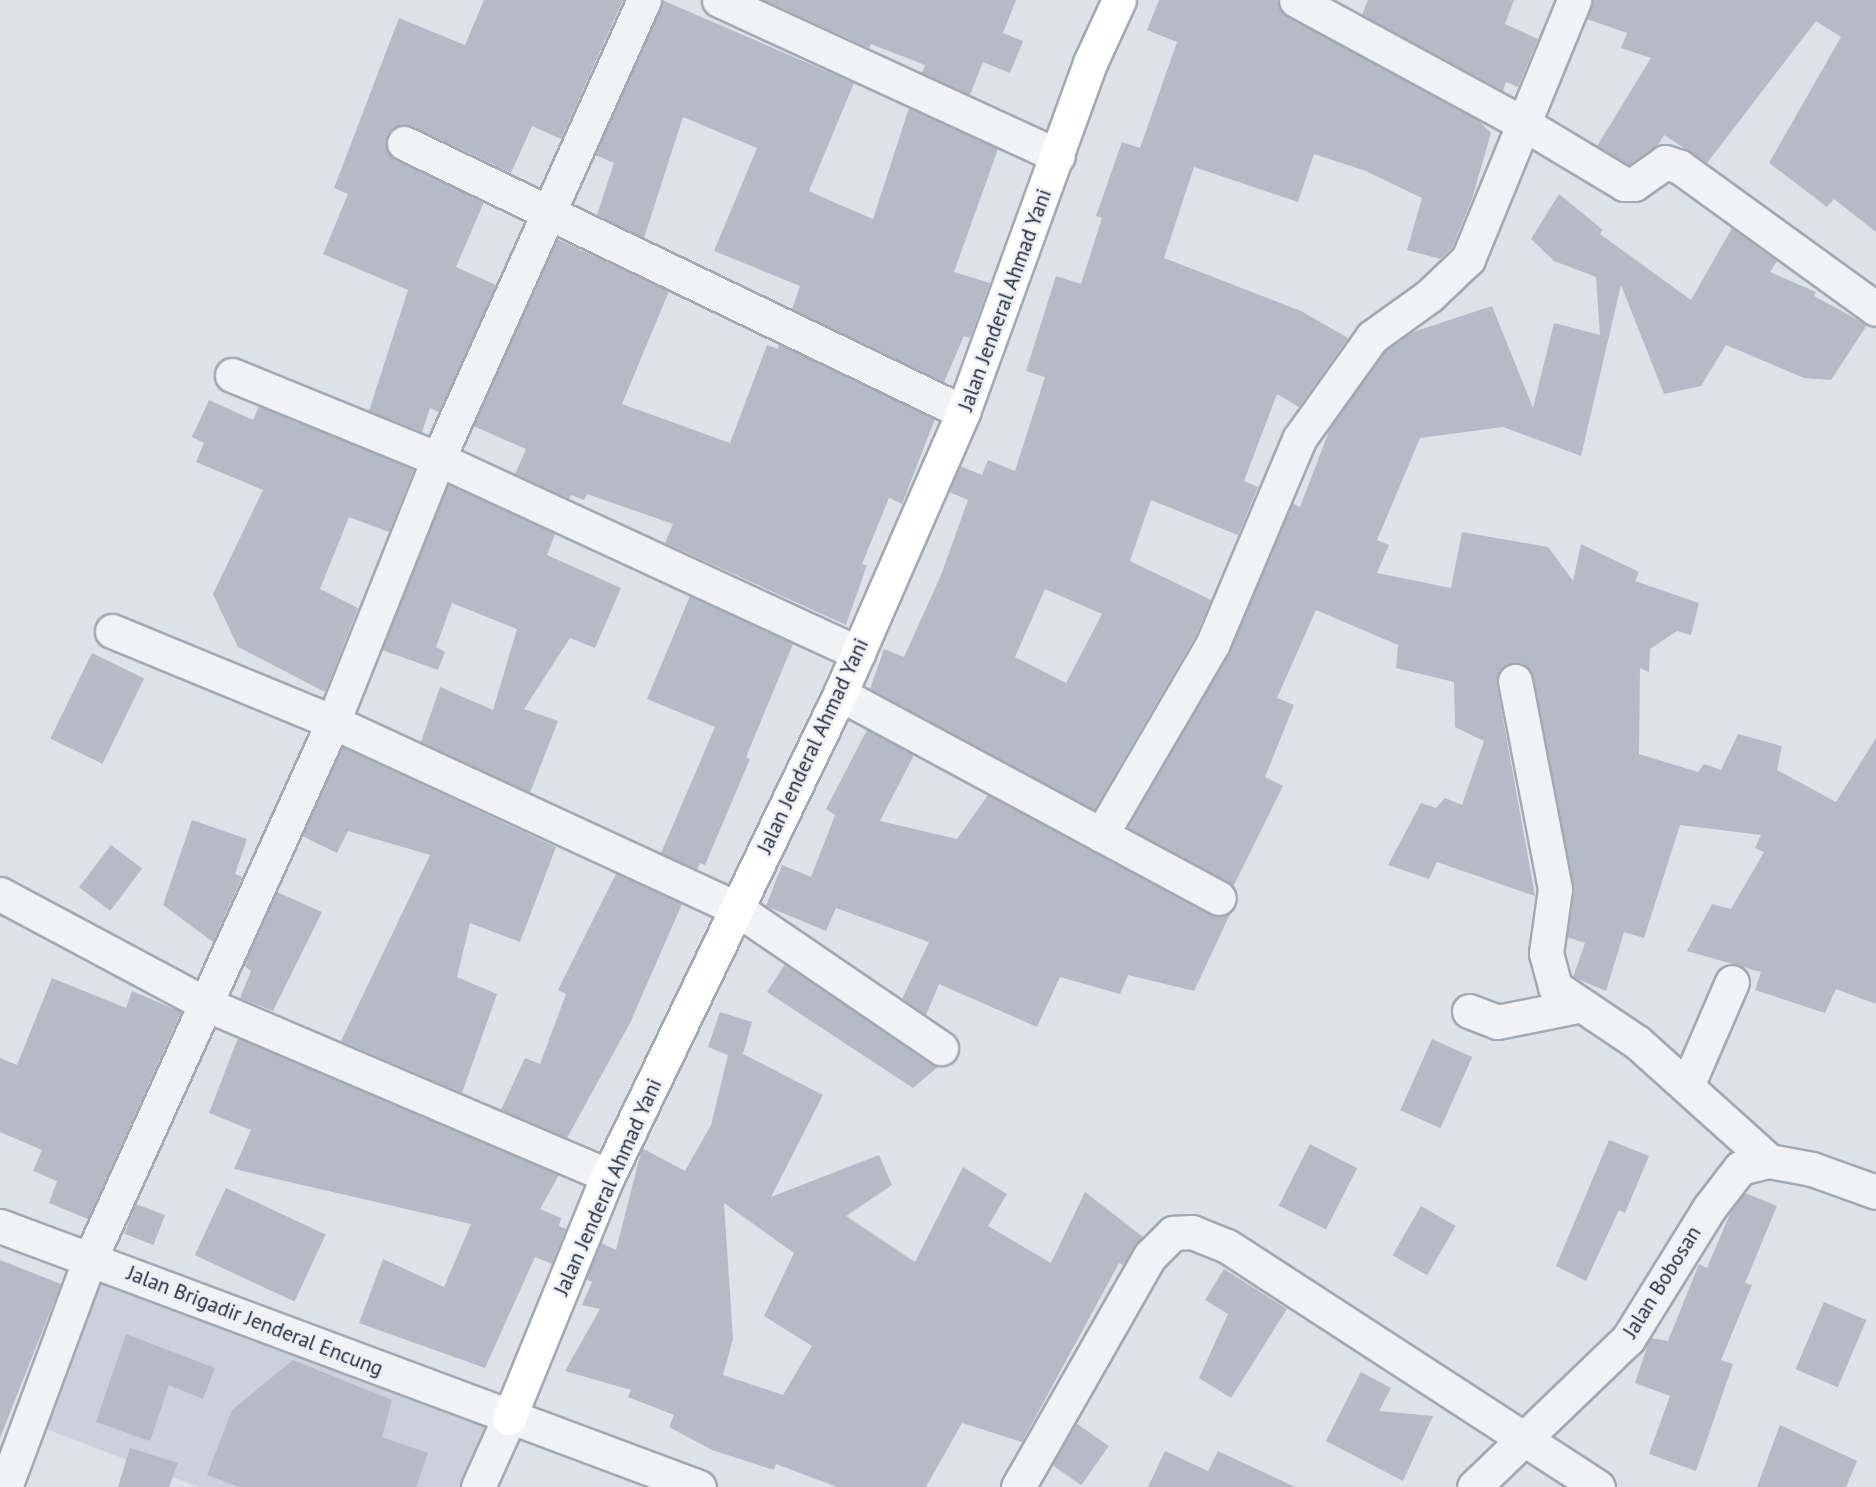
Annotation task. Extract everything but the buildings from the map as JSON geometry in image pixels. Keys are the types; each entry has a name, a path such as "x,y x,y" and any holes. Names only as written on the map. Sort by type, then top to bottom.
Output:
{"main road":[{"path":"1090,63 1095,0"},
{"path":"1090,63 1119,0"},
{"name":"Jalan Jenderal Ahmad Yani","path":"508,1418 608,1176 840,694 963,412 1090,63"}],"street":[{"path":"5,1487 90,1259 208,1005 333,722 438,459 644,0"},
{"path":"719,0 1058,156"},
{"path":"1296,0 1526,125 1624,184 1634,184 1665,162 1680,167 1876,309"},
{"path":"1101,835 1213,643 1299,439 1372,337 1429,296 1468,259 1526,125 1574,0"},
{"path":"404,143 548,210 963,412"},
{"path":"232,375 438,459 858,653"},
{"path":"112,631 333,722 737,909 941,1047"},
{"path":"1515,681 1555,889 1546,953 1555,987 1578,1006 1637,1042 1769,1161"},
{"path":"840,694 1219,898"},
{"path":"0,894 208,1005 608,1176"},
{"path":"1687,1086 1732,982"},
{"path":"1469,1011 1497,1022 1578,1006"},
{"name":"Jalan Bobosan","path":"1474,1487 1628,1339 1728,1180 1740,1168 1769,1161 1812,1169 1876,1192"},
{"name":"Jalan Brigadir Jenderal Encung","path":"0,1226 508,1418"},
{"path":"1018,1487 1150,1256 1173,1233 1192,1232 1227,1246 1528,1437 1598,1487"},
{"path":"478,1487 508,1418 699,1487"}],"shaded area":[{"path":"90,1259 509,1418 478,1487 199,1487 35,1425"}]}
